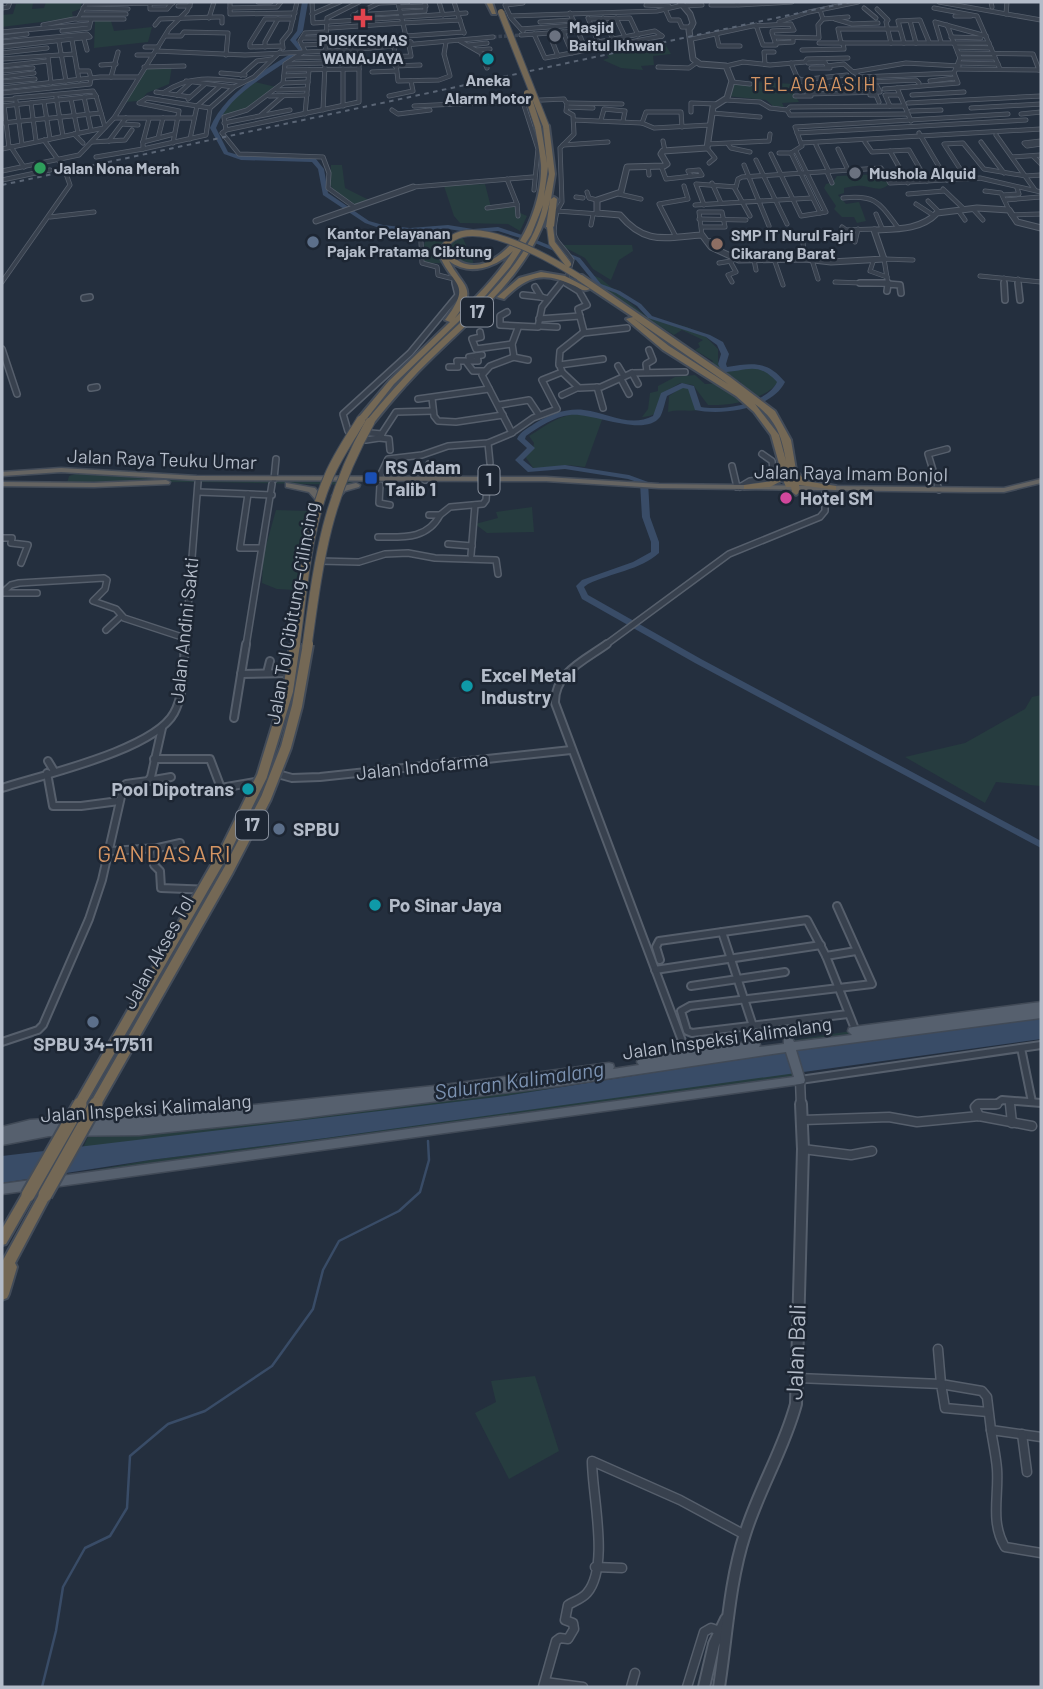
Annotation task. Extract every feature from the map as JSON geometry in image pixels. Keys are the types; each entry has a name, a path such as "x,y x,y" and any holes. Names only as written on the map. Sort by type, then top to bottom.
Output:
{"highway":[{"name":"Jalan Tol Cibitung–Cilincing","path":"17,1248 39,1188 227,847 262,776 288,691 308,555 319,505 329,476 402,371 490,289 523,244 553,178 542,126 497,12 489,2"},
{"name":"Jalan Tol Cibitung–Cilincing","path":"497,2 497,12"},
{"name":"Jalan Tol Cibitung–Cilincing","path":"533,224 544,179 542,126"},
{"path":"553,178 555,191 550,227 555,250 571,278"},
{"path":"444,253 458,264 483,266 502,259 523,244 533,224"},
{"path":"444,253 449,244 459,239 491,238 536,254 607,299 666,348 742,393 784,431 793,490"},
{"name":"Jalan Tol Cibitung–Cilincing","path":"2,1240 39,1188 239,849 274,778 286,747 300,691 330,505 346,462 366,421 486,303 519,266 523,244"},
{"path":"402,371 463,303 465,289 444,253"},
{"path":"416,369 526,276 542,274 563,277 607,299"},
{"path":"741,487 777,483 790,469"},
{"path":"790,469 802,483 829,490"},
{"path":"47,485 60,480 52,472"},
{"path":"74,485 67,483 69,476 82,472"},
{"name":"Jalan Raya Teuku Umar","path":"2,474 82,472 273,481 289,485 325,481"},
{"name":"1","path":"325,481 459,482 554,479 658,489"},
{"name":"1","path":"342,482 356,485 425,480 635,487"},
{"name":"Jalan Raya Teuku Umar","path":"2,484 325,481"},
{"name":"Jalan Raya Imam Bonjol","path":"658,489 1004,489 1041,481"},
{"path":"289,485 312,490 318,497"},
{"path":"335,500 342,489 356,485"},
{"name":"Jalan Raya Imam Bonjol","path":"829,490 989,494 1041,486"},
{"name":"Jalan Raya Imam Bonjol","path":"658,489 741,487 793,490"},
{"path":"2,1230 39,1188"},
{"path":"2,1294 17,1248"},
{"name":"17","path":"2,1274 17,1248"}],"main road":[{"name":"Jalan Akses Tol","path":"254,807 276,746 293,673 318,497 325,481"},
{"name":"Jalan Akses Tol","path":"39,1188 274,773 298,692 323,529 342,482"},
{"name":"Jalan Inspeksi Kalimalang","path":"2,1140 37,1132 139,1130 445,1093 790,1046 1041,1006"},
{"name":"Jalan Inspeksi Kalimalang","path":"857,1034 1041,1014"},
{"path":"2,1189 39,1188 800,1078 790,1046"},
{"name":"Jalan Inspeksi Kalimalang","path":"2,1132 30,1125 72,1131"}],"street":[{"path":"2,8 8,7 10,2"},
{"path":"209,18 214,2"},
{"path":"230,2 230,14 295,13"},
{"path":"244,2 244,8"},
{"path":"258,3 271,2"},
{"path":"284,52 282,46 297,2"},
{"path":"312,2 312,23 328,26 400,13 426,4"},
{"path":"326,2 327,8"},
{"path":"312,14 340,2"},
{"path":"325,110 327,17 361,2"},
{"path":"339,22 400,13 408,2"},
{"path":"439,2 443,15"},
{"path":"454,2 466,39"},
{"path":"711,5 792,2"},
{"path":"778,25 782,21 795,19 794,16 858,2"},
{"path":"939,2 1041,20"},
{"path":"1006,14 1007,2"},
{"path":"87,4 114,3 129,10"},
{"path":"302,51 302,38 306,33 339,22 379,3 417,22 460,20"},
{"path":"523,3 505,5 523,35 578,31"},
{"path":"87,4 129,10"},
{"path":"78,19 87,4"},
{"path":"43,28 45,24 78,19 90,21 150,4 152,9 170,9 173,4"},
{"path":"178,6 190,4"},
{"path":"2,177 24,167 79,155 114,118 144,67 190,4"},
{"path":"230,8 280,4"},
{"path":"683,4 691,15 691,53 696,63"},
{"path":"849,4 853,10"},
{"path":"646,5 673,6"},
{"path":"510,16 702,5"},
{"path":"749,5 751,14"},
{"path":"864,8 877,25 879,43"},
{"path":"934,8 977,16"},
{"path":"665,9 670,20 679,20 682,27 692,27"},
{"path":"877,9 887,19 898,22 922,20 929,42"},
{"path":"81,14 129,10"},
{"path":"124,29 129,10"},
{"path":"820,10 822,19"},
{"path":"375,14 400,13"},
{"path":"384,57 412,55 400,13"},
{"path":"353,15 466,13"},
{"path":"570,13 586,50"},
{"path":"586,13 600,48"},
{"path":"545,15 548,21"},
{"path":"955,16 977,16"},
{"path":"977,16 1000,69"},
{"path":"822,19 848,17"},
{"path":"155,24 158,19 209,18 222,18 222,23"},
{"path":"603,18 613,39"},
{"path":"616,18 625,37"},
{"path":"589,19 630,18 638,35"},
{"path":"282,46 250,47 250,43 265,19 293,19"},
{"path":"265,47 278,19"},
{"path":"819,43 818,24 822,19"},
{"path":"835,19 856,24 858,27 877,25 887,29 899,29"},
{"path":"774,37 795,38 844,49 837,29 862,29 887,19"},
{"path":"887,19 891,43"},
{"path":"540,22 573,20"},
{"path":"909,20 916,43"},
{"path":"2,53 46,43 62,31 89,28 90,21"},
{"path":"445,21 450,33"},
{"path":"417,22 421,35"},
{"path":"432,22 435,34"},
{"path":"898,22 904,43"},
{"path":"941,42 934,22 988,41"},
{"path":"692,39 756,25 792,24 794,30 772,31"},
{"path":"521,29 576,25"},
{"path":"756,25 763,45 793,42 795,38"},
{"path":"769,25 776,43"},
{"path":"884,89 957,84 958,66 947,25"},
{"path":"43,28 89,34 90,38 2,45 43,28"},
{"path":"742,28 745,38"},
{"path":"851,29 854,43"},
{"path":"862,29 866,43"},
{"path":"534,34 545,58 663,36 656,31 598,42"},
{"path":"729,31 733,46"},
{"path":"166,36 181,36 184,32 229,34 226,55"},
{"path":"406,36 464,32"},
{"path":"563,32 572,53"},
{"path":"549,33 558,56"},
{"path":"2,34 27,34 46,43"},
{"path":"717,35 719,46 740,46"},
{"path":"381,37 384,46"},
{"path":"137,55 156,51 216,52 226,55 357,49 493,37"},
{"path":"842,43 941,42 969,37 988,41"},
{"path":"302,38 345,43"},
{"path":"795,38 816,78"},
{"path":"84,39 87,50"},
{"path":"459,39 477,50 487,68"},
{"path":"72,40 79,80"},
{"path":"952,40 988,41"},
{"path":"302,45 327,41"},
{"path":"394,46 398,81 439,80 450,76 444,54 447,41"},
{"path":"59,42 66,81"},
{"path":"46,43 51,82"},
{"path":"469,45 487,43"},
{"path":"802,50 819,43"},
{"path":"145,47 156,51"},
{"path":"216,52 221,47"},
{"path":"285,64 362,56 357,49"},
{"path":"477,50 490,49"},
{"path":"144,67 183,64 189,51"},
{"path":"285,64 302,51"},
{"path":"111,77 118,52"},
{"path":"96,157 206,135 210,108 284,52"},
{"path":"771,71 765,52 774,52"},
{"path":"2,59 74,54"},
{"path":"1007,54 1013,70"},
{"path":"1020,54 1026,70"},
{"path":"811,68 844,64 850,72 855,72 906,63 1040,70 1032,54"},
{"path":"855,72 858,77 940,74 994,56 1040,54"},
{"path":"293,58 358,62 359,102 222,133 239,154 323,157 329,173 328,188 352,206"},
{"path":"658,67 689,68 696,63 726,66 743,62 768,64 848,58"},
{"path":"252,60 273,59"},
{"path":"241,75 259,60"},
{"path":"24,167 10,147 3,106 15,98 48,61"},
{"path":"806,61 825,62 829,67"},
{"path":"757,63 757,72"},
{"path":"791,63 807,95"},
{"path":"906,63 915,76"},
{"path":"101,65 116,64"},
{"path":"283,83 285,64"},
{"path":"918,64 934,86"},
{"path":"931,64 940,74"},
{"path":"930,81 958,66 998,64"},
{"path":"372,72 420,65"},
{"path":"726,66 732,82 726,100"},
{"path":"895,67 901,75"},
{"path":"2,69 90,84 92,78 89,71 78,72"},
{"path":"284,76 326,69 359,69"},
{"path":"343,69 343,106"},
{"path":"285,70 309,73"},
{"path":"221,73 254,77"},
{"path":"305,114 309,73"},
{"path":"800,80 840,78 847,75"},
{"path":"2,79 35,76 51,82 138,77"},
{"path":"2,88 35,76"},
{"path":"163,93 175,83 199,76 243,82"},
{"path":"840,78 848,103"},
{"path":"805,87 859,86 916,80 919,83"},
{"path":"184,81 234,88"},
{"path":"389,96 413,91 411,81"},
{"path":"177,95 191,82"},
{"path":"226,130 224,117 247,110 283,83 308,82"},
{"path":"732,82 750,84"},
{"path":"184,104 205,83"},
{"path":"807,95 879,93 876,84"},
{"path":"190,139 197,106 220,86"},
{"path":"897,88 914,126 947,180"},
{"path":"275,90 307,89"},
{"path":"2,99 93,90 105,127"},
{"path":"156,92 190,97"},
{"path":"912,95 964,92"},
{"path":"2,93 31,103 96,96"},
{"path":"56,94 63,136"},
{"path":"890,106 885,95 899,94"},
{"path":"931,94 946,117"},
{"path":"803,115 796,96 876,95 884,114"},
{"path":"267,96 307,96"},
{"path":"260,115 284,96"},
{"path":"816,96 817,115"},
{"path":"831,96 834,103"},
{"path":"862,96 870,114"},
{"path":"691,112 691,103 716,104 726,100 757,101 771,108 787,110 800,105 890,106 1041,96"},
{"path":"84,97 92,130"},
{"path":"1009,97 1034,131 1041,136"},
{"path":"15,98 22,144"},
{"path":"173,143 178,110 139,103 147,98 210,108"},
{"path":"71,99 76,133 85,146 96,148"},
{"path":"432,99 432,110"},
{"path":"522,99 537,150 534,190"},
{"path":"392,110 398,114 478,100 562,99 574,120 573,135 561,145"},
{"path":"726,100 733,103 737,110"},
{"path":"966,100 975,116"},
{"path":"2,280 50,217 70,185 70,180 47,139 48,118 44,102"},
{"path":"31,103 36,141"},
{"path":"567,105 622,104"},
{"path":"709,163 715,158 708,146 712,113 716,104"},
{"path":"971,108 1041,104"},
{"path":"567,105 593,108"},
{"path":"414,106 432,110"},
{"path":"840,106 844,114"},
{"path":"853,106 857,114"},
{"path":"827,107 830,114"},
{"path":"158,138 164,108"},
{"path":"604,121 604,109 625,111 622,121"},
{"path":"224,123 290,110 290,117"},
{"path":"712,113 737,110 760,117"},
{"path":"787,110 790,115 884,114 946,117 1008,114"},
{"path":"801,144 794,128 797,126 854,123 941,110"},
{"path":"663,112 664,128"},
{"path":"638,122 644,113 681,112 682,127"},
{"path":"4,123 101,113"},
{"path":"1021,114 1041,113"},
{"path":"604,121 608,115"},
{"path":"114,118 194,118"},
{"path":"111,143 126,118"},
{"path":"143,149 149,119"},
{"path":"574,120 638,122 664,128 710,125"},
{"path":"797,133 1026,120"},
{"path":"854,123 870,152 909,150 927,181"},
{"path":"122,124 138,125"},
{"path":"2,149 105,127"},
{"path":"92,142 111,143 126,139 132,130"},
{"path":"921,137 1034,131"},
{"path":"801,144 1034,131"},
{"path":"143,142 174,134"},
{"path":"619,194 627,167 667,165 661,153 665,151 769,141 770,134"},
{"path":"996,135 1026,176 1028,185"},
{"path":"663,141 665,151"},
{"path":"779,153 794,152 801,144 864,141"},
{"path":"561,145 608,142"},
{"path":"981,142 1003,173"},
{"path":"966,178 944,144 963,143 982,169 1026,176 1041,175"},
{"path":"728,144 731,148 746,149 750,152"},
{"path":"561,145 562,202 557,211 554,237 556,244 571,256 571,278 587,305 578,310 583,333"},
{"path":"816,145 832,183"},
{"path":"838,149 848,170"},
{"path":"890,151 908,183"},
{"path":"794,152 821,213"},
{"path":"771,154 802,216 827,210 804,173"},
{"path":"1012,157 1041,155"},
{"path":"1033,156 1041,164"},
{"path":"974,159 993,158"},
{"path":"760,163 787,224"},
{"path":"744,165 766,219"},
{"path":"648,166 649,175"},
{"path":"662,166 665,179 691,176"},
{"path":"704,205 694,185 712,183 734,187 738,186 739,177 880,166 888,182 980,178 1028,185 1041,195"},
{"path":"2,177 50,170"},
{"path":"316,221 352,206 413,187 533,177"},
{"path":"507,179 517,204 518,216"},
{"path":"712,183 721,204"},
{"path":"652,200 661,203 687,199 684,186"},
{"path":"732,282 728,275 736,272 733,260 711,247 704,238 699,219 748,218 734,187"},
{"path":"1004,197 1019,194 1017,188"},
{"path":"908,194 943,190 961,210 965,220"},
{"path":"985,191 1004,197 1041,195"},
{"path":"585,200 587,192"},
{"path":"576,197 597,200 619,194 641,199"},
{"path":"843,198 865,195 872,197 900,229"},
{"path":"1004,197 1017,222 1041,228"},
{"path":"695,205 813,198"},
{"path":"591,225 596,214 597,200"},
{"path":"928,201 936,214"},
{"path":"661,203 659,205 676,237"},
{"path":"487,208 517,204"},
{"path":"916,204 936,214 972,209 1041,214"},
{"path":"972,209 983,220"},
{"path":"557,211 620,215 629,228 644,237 717,240"},
{"path":"50,217 90,213"},
{"path":"876,214 879,229"},
{"path":"842,227 846,230 900,229 929,222 936,214"},
{"path":"701,227 725,227 724,219"},
{"path":"855,242 858,229"},
{"path":"879,229 874,234 883,250 887,291"},
{"path":"390,450 389,439 345,429 342,417 345,411 410,353 458,295 454,279 438,275 436,267 422,263 421,242"},
{"path":"803,243 818,279"},
{"path":"719,263 774,259 831,262 913,260"},
{"path":"774,259 783,285"},
{"path":"874,259 870,271 887,277"},
{"path":"754,260 756,270"},
{"path":"980,276 1041,282"},
{"path":"539,327 541,310 548,299 571,278"},
{"path":"1004,278 1005,300"},
{"path":"1018,279 1020,300"},
{"path":"835,282 902,285 901,293"},
{"path":"870,283 873,293"},
{"path":"535,287 541,296"},
{"path":"523,295 548,299"},
{"path":"84,298 90,297"},
{"path":"507,312 500,316 499,324 518,328 557,327"},
{"path":"540,319 580,316"},
{"path":"513,357 512,344 518,328"},
{"path":"577,388 559,365 561,348 569,339 583,333 627,328"},
{"path":"611,331 613,337"},
{"path":"449,367 458,366 456,361 478,360 472,339 481,337 480,332"},
{"path":"478,354 512,344"},
{"path":"2,349 17,394"},
{"path":"647,372 646,364 653,359 649,350"},
{"path":"468,360 472,371 484,371 513,357 528,360"},
{"path":"559,365 603,359"},
{"path":"618,366 629,394"},
{"path":"484,371 482,375 513,432"},
{"path":"390,505 379,503 379,482 388,459 422,455 448,446 488,443 505,438 538,415 557,409 542,380 562,372"},
{"path":"677,372 678,380"},
{"path":"553,399 577,388 597,387 632,373 685,372"},
{"path":"632,373 638,384"},
{"path":"608,374 611,382"},
{"path":"2,379 10,376"},
{"path":"597,387 603,408"},
{"path":"418,399 489,389"},
{"path":"432,398 433,411 438,422 503,415"},
{"path":"499,405 529,400 538,415"},
{"path":"366,440 381,436 396,412 433,411"},
{"path":"342,482 358,449 371,435"},
{"path":"488,443 490,463"},
{"path":"939,490 928,454 947,449"},
{"path":"732,466 741,487 750,481 774,478 772,461 762,454"},
{"path":"233,718 276,459"},
{"path":"425,480 429,464"},
{"name":"Jalan Andini Sakti","path":"2,788 114,750 162,728 178,706 182,637 198,482"},
{"path":"378,537 424,534 437,523 448,507 486,502 487,484"},
{"path":"688,1059 571,750 554,702 555,686 562,677 729,554 820,517 825,511 829,490"},
{"path":"198,492 272,495"},
{"path":"248,494 240,548 261,548"},
{"path":"471,555 474,505"},
{"path":"429,515 440,515"},
{"path":"2,538 12,538 11,543 28,545 21,563"},
{"path":"447,544 472,546"},
{"path":"318,561 359,562 385,554 422,554 435,558 496,560 498,574"},
{"path":"3,591 19,583 90,575 107,580 105,589 93,601 116,609 121,616 182,637"},
{"path":"3,591 37,593"},
{"path":"106,630 121,616"},
{"path":"267,673 270,661"},
{"path":"241,674 293,673"},
{"path":"148,781 162,728"},
{"name":"Jalan Indofarma","path":"274,773 292,778 320,777 571,750"},
{"path":"154,760 210,759 222,788 263,780"},
{"path":"48,761 53,806 81,806 119,801"},
{"path":"2,1042 37,1030 43,1025 89,919 110,850 119,801 126,784 171,777"},
{"path":"110,850 158,848 180,843"},
{"path":"158,848 154,865 160,871 161,888 209,889"},
{"path":"837,905 872,984 683,1008 684,1024 690,1033 848,1014"},
{"path":"660,960 656,947 659,942 807,920 826,956 857,1034"},
{"path":"722,932 753,1026"},
{"path":"655,970 821,945"},
{"path":"826,956 856,951"},
{"path":"691,986 785,972"},
{"path":"800,1078 1041,1045"},
{"path":"1021,1048 1032,1102"},
{"name":"Jalan Bali","path":"719,1687 729,1613 745,1535 792,1421 798,1378 796,1317 803,1149 800,1078"},
{"path":"979,1116 975,1107 978,1104 995,1105 1002,1100 1041,1103"},
{"path":"1010,1101 1012,1123"},
{"path":"803,1120 856,1121 889,1117 909,1122 927,1122 979,1116 1032,1126"},
{"path":"803,1149 851,1155 872,1151"},
{"path":"939,1349 945,1408 988,1412"},
{"path":"798,1378 942,1384 982,1391 986,1397 997,1470 996,1530 1005,1547 1041,1553"},
{"path":"991,1430 1041,1437"},
{"path":"1022,1434 1027,1472"},
{"path":"583,1687 544,1685 556,1641 560,1638 568,1639 574,1629 573,1623 565,1620 568,1605 587,1593 595,1567 599,1535 591,1490 593,1461 680,1500 745,1535"},
{"path":"595,1567 622,1568"},
{"name":"Jalan Bali","path":"704,1687 720,1631 729,1613"},
{"path":"687,1687 704,1632 711,1628 720,1631"},
{"path":"631,1687 635,1673"}],"green space":[{"path":"46,2 82,2 80,9 72,12 73,18 2,27 2,15 13,14 16,4 33,3 32,9 44,8"},
{"path":"95,21 111,21 114,31 152,27 148,42 94,48"},
{"path":"664,42 671,54 653,56 654,65 641,66 643,70 621,68 603,60 609,58 607,55"},
{"path":"146,65 172,66 169,84 147,93 140,101 124,102"},
{"path":"729,81 796,84 792,90 799,102 782,103 784,107 773,106 766,100 726,96"},
{"path":"255,82 276,87 244,111 219,116 232,98"},
{"path":"331,165 342,165 345,188 373,202 360,207 335,193 330,184"},
{"path":"882,174 890,183 883,188 854,186 844,188 844,193 838,195 846,204 859,202 866,221 857,223 854,217 842,217 834,209 836,206 824,188 837,176"},
{"path":"485,184 491,207 517,203 518,212 527,216 520,231 508,224 460,223 454,216 444,186"},
{"path":"426,238 463,238 474,264 428,263 420,260"},
{"path":"560,245 632,245 633,251 619,260 611,280 593,269 585,258"},
{"path":"589,274 600,278 647,317 687,327 704,335 718,349 718,364 722,367 729,370 746,365 758,366 776,373 779,381 773,388 757,397 717,405 708,405 693,385 680,383 665,392 656,413 642,417 648,409 650,393 658,391 658,386 675,377 695,375 705,384 724,383 726,392 739,391 741,382 719,377 708,368 713,361 695,350 703,340 682,330 674,335 616,299"},
{"path":"684,386 690,387 699,410 668,412 669,396"},
{"path":"581,413 603,417 585,467 567,465 534,469 524,455 533,449 534,443 529,436 559,418"},
{"path":"82,472 357,479 356,485 67,483 69,476"},
{"path":"532,507 534,532 487,533 475,524 498,518 496,512"},
{"path":"276,510 310,511 304,528 296,590 277,589 262,583 263,556"},
{"path":"1041,695 1041,786 996,782 985,803 905,757 965,743 1025,709 1032,697"},
{"path":"1041,1006 1041,1014 979,1021 505,1096 83,1148 90,1132 558,1081 789,1047 788,1041 926,1019"},
{"path":"798,1071 800,1080 67,1181 78,1173 150,1160 326,1138"},
{"path":"535,1376 559,1451 509,1479 475,1413 496,1402 491,1381"}],"water":[{"path":"1041,1018 1041,1039 150,1160 2,1183 2,1156 505,1096 791,1051"}],"waterway":[{"path":"300,50 293,40 300,31 305,2"},
{"path":"294,54 247,87 217,119 213,128 226,153 241,158 314,160 321,169 325,194 367,222 382,227 410,230 448,227 473,231 498,229 532,240 578,259 599,285 618,292 639,305 650,317 708,336 720,344 725,354 722,364 725,370 752,365 773,373 781,382 778,389 758,402 717,410 698,408 691,388 682,385 664,395 656,417 647,422 627,423 594,414 572,412 552,418 522,435 521,439 531,448 519,460 531,470 565,467 629,477 644,482 646,517 655,542 655,553 585,582 580,586 585,597 698,661 1041,845"},
{"path":"42,1687 56,1631 63,1587 85,1548 110,1536 127,1508 130,1456 168,1424 205,1411 272,1366 313,1309 323,1270 339,1241 399,1211 420,1192 429,1160 428,1141"}],"tunnel":[{"path":"493,37 521,35"}],"railway":[{"path":"2,185 850,2"}],"place":[{"name":"PUSKESMAS WANAJAYA","path":"363,18"},
{"name":"Masjid Baitul Ikhwan","path":"555,36"},
{"name":"Aneka Alarm Motor","path":"488,59"},
{"name":"Jalan Nona Merah","path":"40,168"},
{"name":"Mushola Alquid","path":"855,173"},
{"name":"Kantor Pelayanan Pajak Pratama Cibitung","path":"313,242"},
{"name":"SMP IT Nurul Fajri Cikarang Barat","path":"717,244"},
{"name":"RS Adam Talib 1","path":"371,478"},
{"name":"Hotel SM","path":"786,498"},
{"name":"Excel Metal Industry","path":"467,686"},
{"name":"Pool Dipotrans","path":"248,789"},
{"name":"SPBU","path":"279,829"},
{"name":"Po Sinar Jaya","path":"375,905"},
{"name":"SPBU 34-17511","path":"93,1022"}],"district":[{"name":"TELAGAASIH","path":"814,84"},
{"name":"GANDASARI","path":"165,854"}],"water label":[{"name":"Saluran Kalimalang","path":"519,1081"}]}
